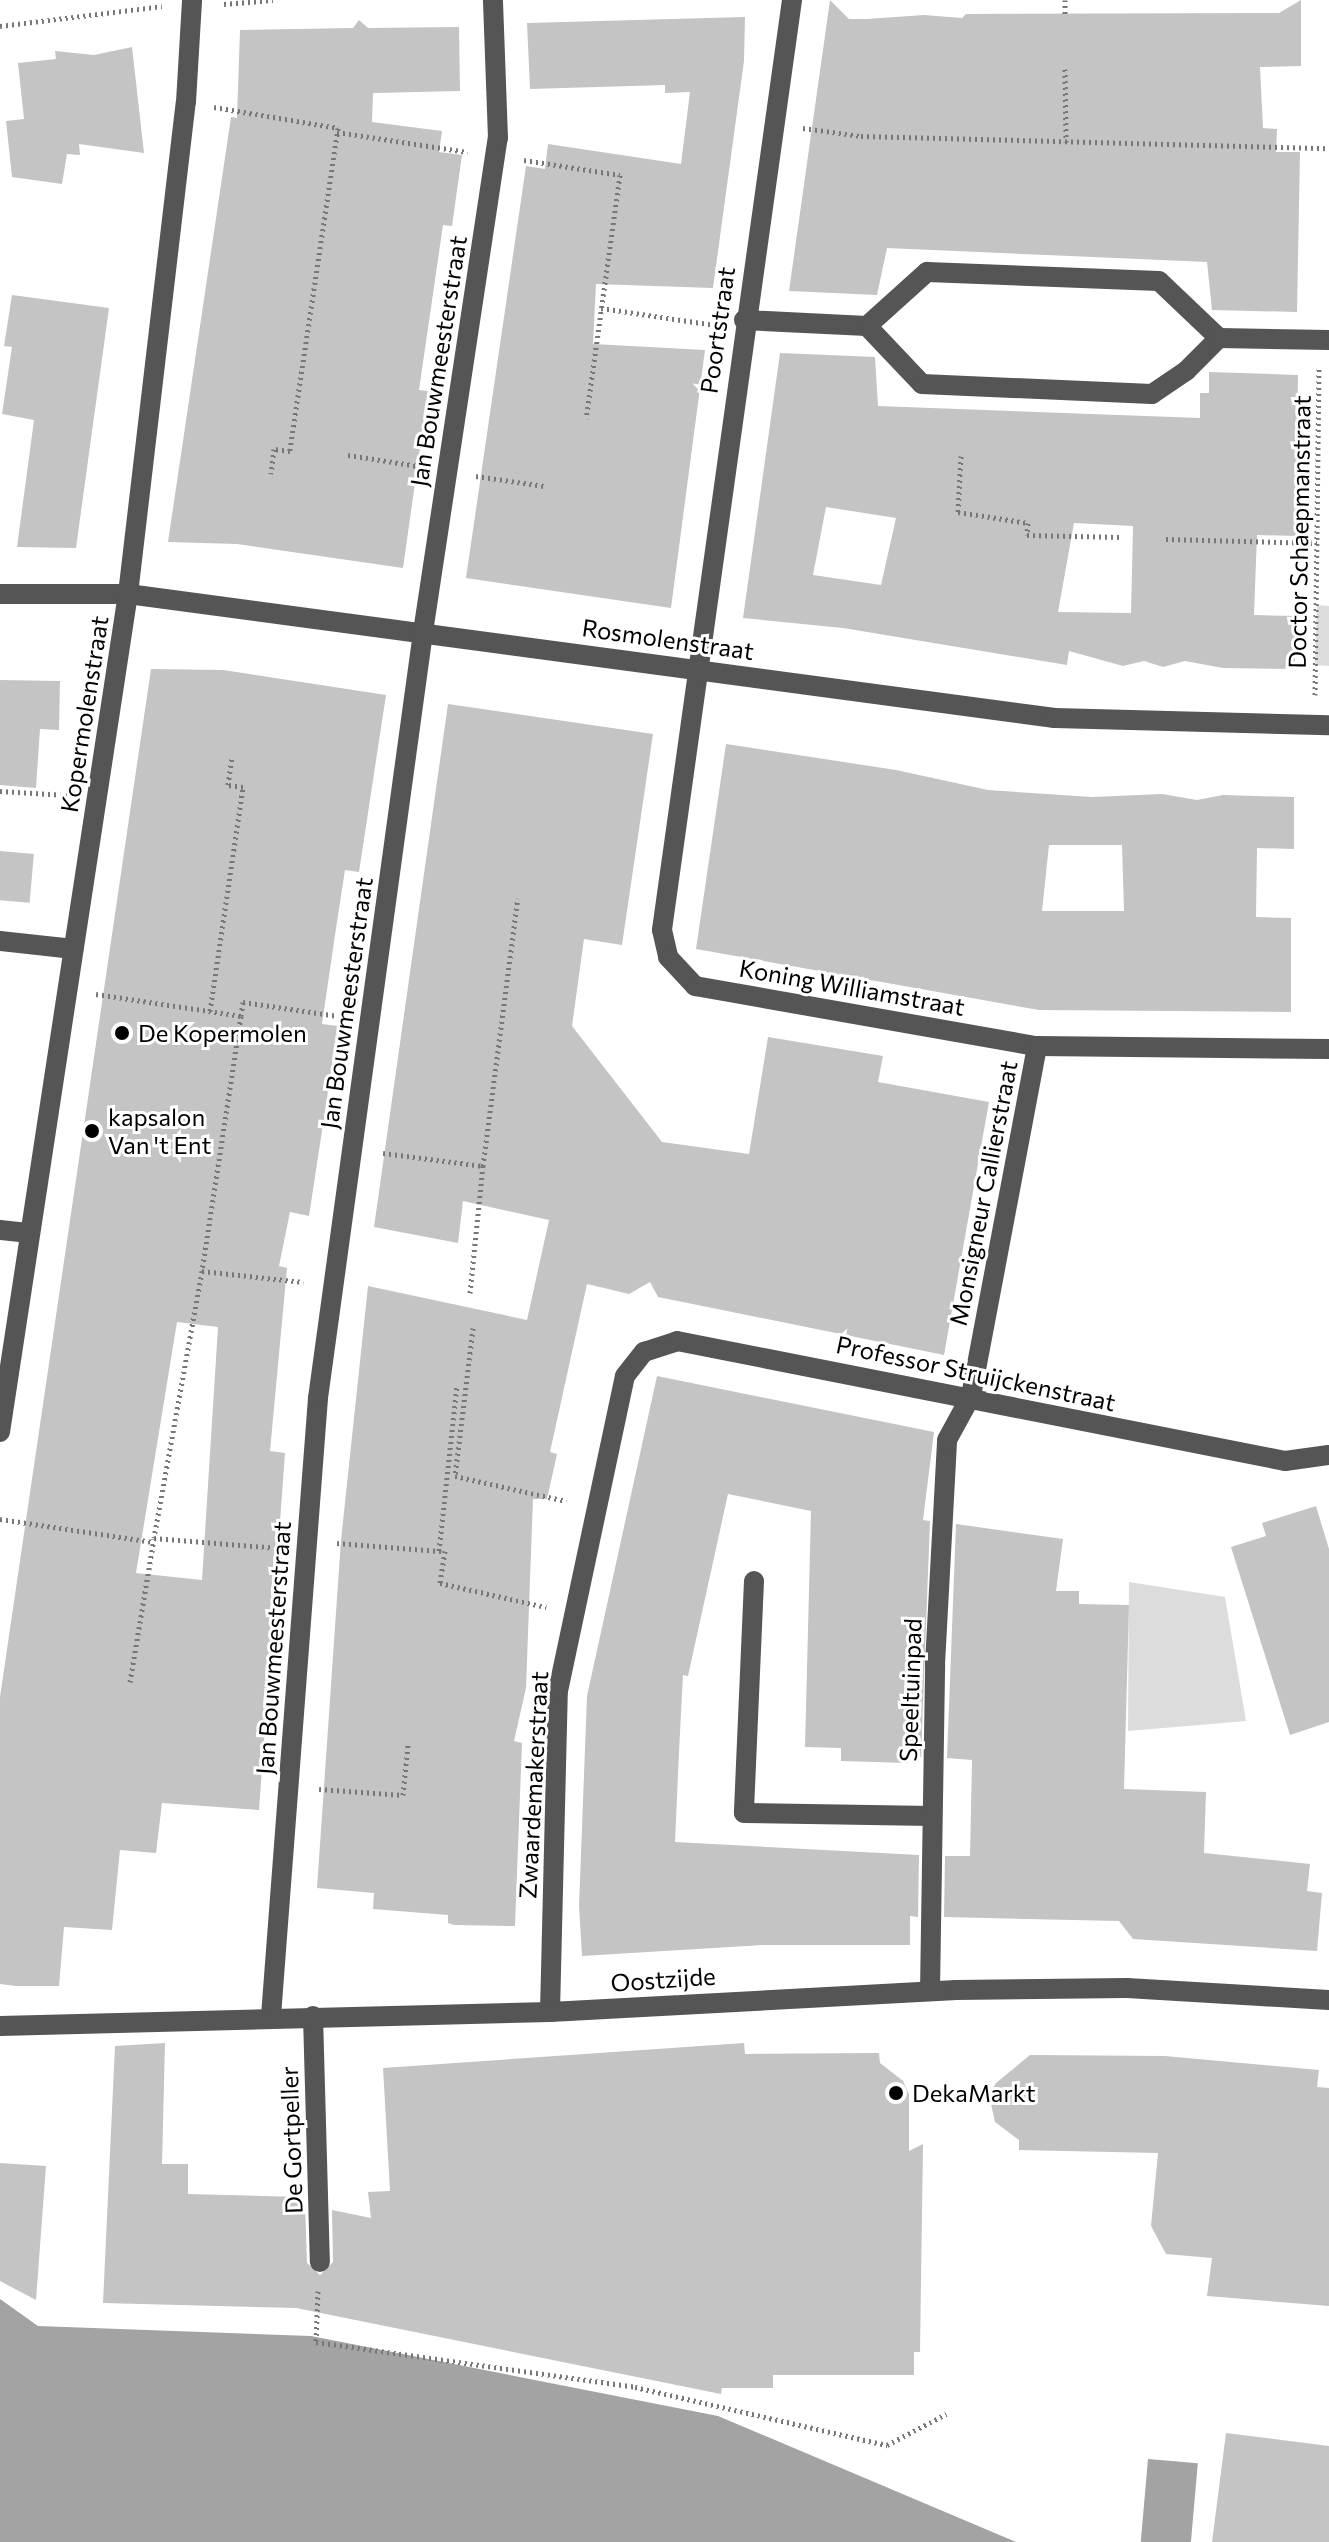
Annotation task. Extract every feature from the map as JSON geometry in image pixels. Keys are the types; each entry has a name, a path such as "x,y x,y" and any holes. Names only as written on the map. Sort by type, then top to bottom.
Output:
{"street":[{"name":"Jan Bouwmeesterstraat","path":"271,2016 307,1545 333,1286 423,632 495,156 493,0"},
{"name":"Poortstraat","path":"697,669 743,325 792,0"},
{"name":"Kopermolenstraat","path":"0,1432 128,594 186,102 192,2"},
{"path":"743,325 867,326 927,272 1159,281 1219,338 1324,340"},
{"path":"867,326 922,384 1152,394 1186,371 1219,338"},
{"name":"Rosmolenstraat","path":"0,594 128,594 1055,718 1322,725"},
{"name":"Koning Williamstraat","path":"697,669 662,930 668,957 695,986 1037,1046 1329,1049"},
{"path":"0,941 74,949"},
{"name":"Monsigneur Callierstraat","path":"971,1396 1037,1046"},
{"path":"0,1230 30,1233"},
{"name":"Professor Struijckenstraat","path":"625,1376 644,1352 677,1341 971,1396 1285,1461 1329,1455"},
{"name":"Zwaardemakerstraat","path":"550,2012 558,1691 625,1376"},
{"name":"Speeltuinpad","path":"930,1991 932,1816 947,1440 971,1396"},
{"path":"754,1581 744,1813 932,1816"},
{"name":"Oostzijde","path":"0,2026 271,2016 550,2012 930,1991 1127,1988 1329,2000"},
{"name":"De Gortpeller","path":"313,2016 320,2262"}],"path":[{"path":"0,26 192,2 273,0"},
{"path":"1065,0 1065,17"},
{"path":"1065,69 1066,142"},
{"path":"186,102 337,132 620,175 586,419"},
{"path":"773,124 861,136 1329,148"},
{"path":"271,474 274,449 290,451 337,132"},
{"path":"601,308 743,325"},
{"name":"Doctor Schaepmanstraat","path":"1322,725 1317,543 1324,340"},
{"path":"348,455 544,486"},
{"path":"961,456 958,512 1028,523 1027,535 1122,537"},
{"path":"1166,539 1317,543"},
{"path":"210,1011 243,787 228,785 232,757"},
{"path":"0,791 97,796"},
{"path":"470,1293 483,1166 518,898"},
{"path":"67,989 241,1016"},
{"path":"130,1682 202,1271 243,1002 370,1021"},
{"path":"352,1149 483,1166"},
{"path":"202,1271 333,1286"},
{"path":"473,1328 455,1476 599,1508"},
{"path":"439,1551 457,1386"},
{"path":"0,1519 154,1540 445,1551 440,1583 575,1614"},
{"path":"289,1786 403,1795 408,1745"},
{"path":"320,2262 316,2342 635,2387 887,2445 946,2414"}],"shaded area":[{"path":"1317,605 1329,606 1329,666 1315,665"},
{"path":"1129,1582 1225,1597 1246,1721 1128,1731"},
{"path":"0,2299 38,2326 311,2336 718,2416 1016,2542 0,2542"},
{"path":"1148,2459 1198,2463 1191,2542 1141,2542"}],"building":[{"path":"830,0 849,19 867,19 924,15 962,18 966,14 1279,13 1301,0 1301,66 1260,67 1263,128 1277,129 1276,152 1300,152 1297,312 1212,310 1207,262 887,248 877,295 789,291"},
{"path":"745,17 744,61 713,288 596,284 593,344 705,350 671,608 466,578 526,166 545,169 548,144 681,164 690,92 665,93 665,85 530,89 527,23"},
{"path":"359,20 368,28 459,27 460,91 373,93 372,122 442,131 439,152 462,155 452,226 443,225 419,390 428,391 403,568 237,544 168,542 231,117 237,118 240,30 353,28"},
{"path":"132,47 144,153 79,144 80,155 67,154 62,184 12,177 6,121 24,119 18,63 56,59 55,51 94,55"},
{"path":"12,295 109,308 76,548 17,547 34,420 2,414 12,347 4,346"},
{"path":"780,353 875,357 878,406 1200,418 1200,393 1209,393 1209,372 1298,375 1296,536 1257,535 1254,615 1295,616 1295,669 1223,668 1185,661 1163,667 1144,661 1123,666 1069,651 1067,665 843,628 743,618","holes":["826,507 896,518 881,585 813,575","1074,523 1133,526 1131,613 1058,612"]},
{"path":"151,669 223,670 386,695 359,872 345,870 335,935 322,1024 338,1026 309,1216 290,1212 279,1266 287,1268 270,1451 285,1453 259,1810 162,1803 156,1853 120,1850 112,1930 64,1927 59,1986 0,1984 0,1697","holes":["177,1322 218,1327 202,1580 136,1573"]},
{"path":"0,680 60,681 59,730 40,729 36,788 0,785"},
{"path":"448,704 653,734 622,945 584,939 572,1026 662,1142 749,1154 768,1037 883,1056 878,1082 989,1102 944,1355 658,1297 650,1282 629,1294 587,1284 550,1452 557,1454 547,1499 533,1499 526,1688 514,1741 522,1743 515,1926 454,1925 448,1923 448,1915 373,1909 374,1893 317,1888 341,1540 368,1286 527,1320 549,1220 463,1201 458,1243 374,1227"},
{"path":"726,744 896,770 988,790 1092,797 1162,794 1197,800 1223,795 1294,797 1294,849 1257,848 1256,917 1291,918 1291,1012 1039,1010 696,949","holes":["1049,845 1122,845 1124,911 1042,911"]},
{"path":"0,851 34,854 30,903 0,900"},
{"path":"657,1376 934,1432 923,1520 930,1521 921,1757 909,1756 908,1763 841,1761 841,1748 805,1747 811,1511 728,1494 688,1676 683,1675 679,1752 675,1842 919,1855 918,1917 910,1916 910,1945 763,1945 582,1956 579,1906 587,1696"},
{"path":"1316,1506 1329,1549 1329,1722 1290,1735 1231,1547 1266,1536 1262,1523"},
{"path":"956,1524 1063,1539 1056,1591 1079,1591 1079,1604 1129,1605 1124,1789 1206,1792 1204,1853 1310,1864 1307,1891 1322,1893 1317,1951 1133,1939 1119,1921 944,1917 945,1856 970,1856 972,1760 947,1758"},
{"path":"165,2043 162,2164 188,2164 188,2194 300,2197 305,2204 307,2263 320,2275 333,2262 332,2210 371,2218 368,2192 390,2191 383,2068 744,2043 745,2054 879,2053 880,2063 903,2081 909,2094 909,2151 923,2144 920,2352 914,2352 914,2375 773,2375 773,2388 722,2388 721,2394 296,2308 103,2303 115,2046"},
{"path":"1030,2055 1165,2056 1319,2070 1317,2087 1329,2088 1329,2306 1207,2296 1212,2258 1166,2254 1151,2226 1158,2153 1019,2150 1019,2140 995,2122 989,2095 996,2083"},
{"path":"0,2163 46,2166 36,2300 0,2281"},
{"path":"1226,2433 1329,2446 1329,2542 1212,2542"}],"place":[{"name":"De Kopermolen","path":"122,1033"},
{"name":"kapsalon Van 't Ent","path":"92,1131"},
{"name":"DekaMarkt","path":"896,2093"}]}
